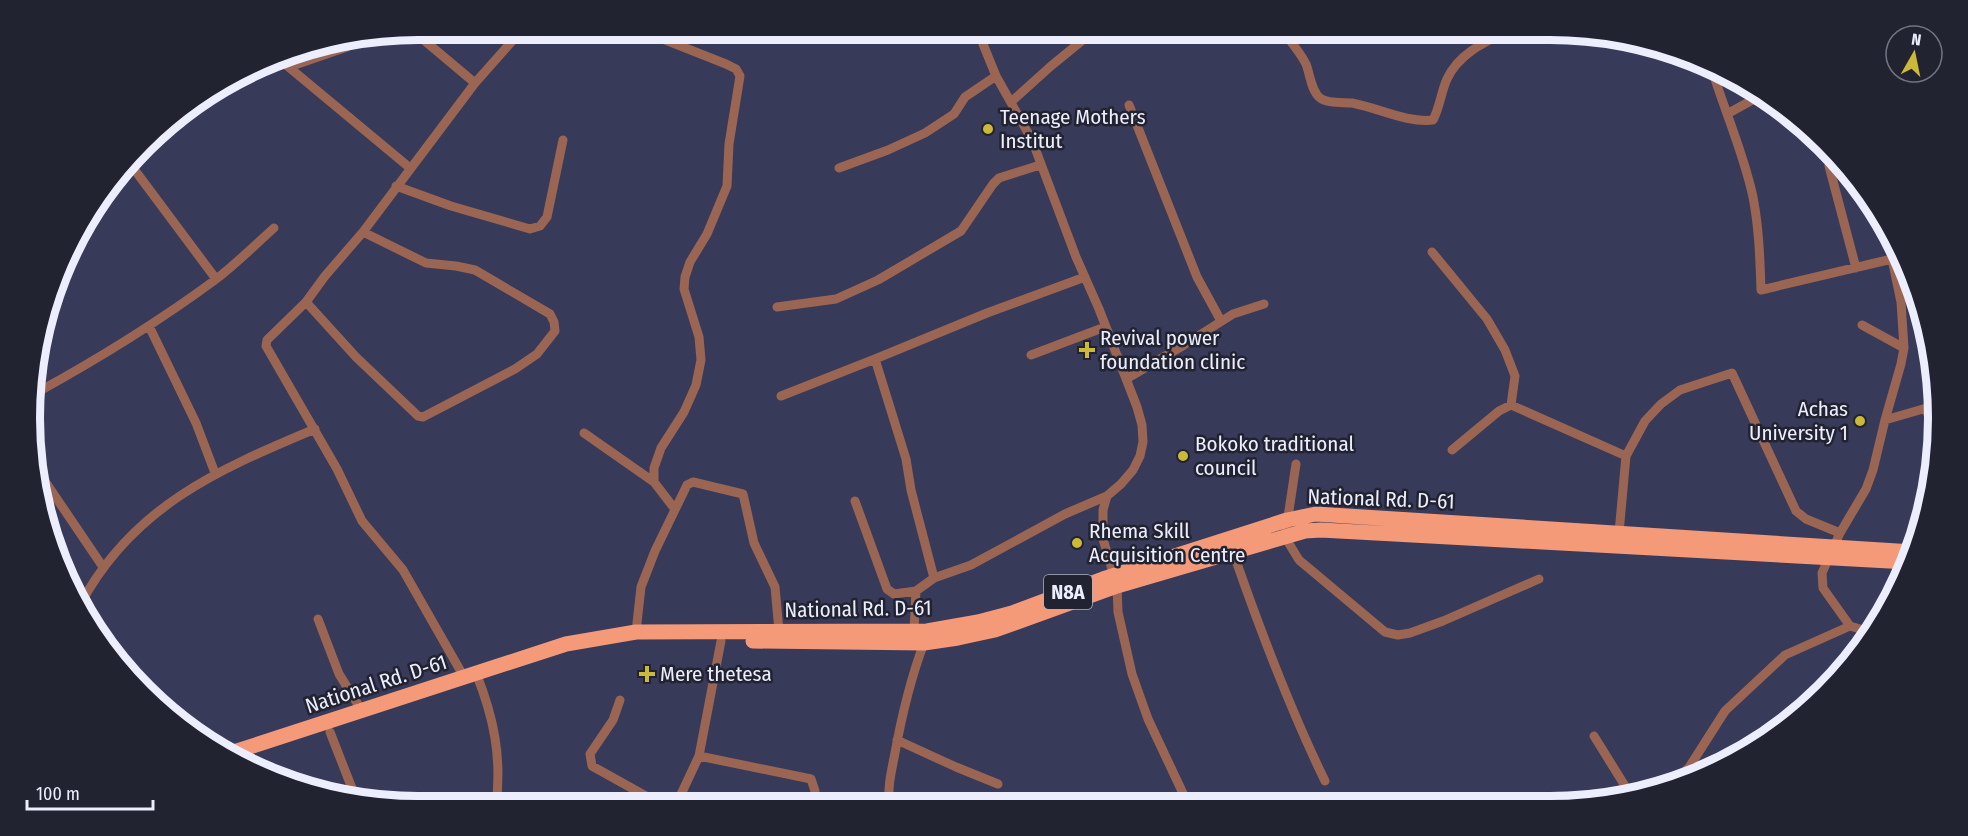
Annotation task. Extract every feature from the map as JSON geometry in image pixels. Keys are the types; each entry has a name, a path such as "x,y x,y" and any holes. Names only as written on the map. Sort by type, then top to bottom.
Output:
{"highway":[{"name":"National Rd. D-61","path":"239,750 473,677 603,647 637,643 919,637 995,630 1115,581 1287,520 1316,514 1903,551"},
{"name":"National Rd. D-61","path":"1115,581 1233,552 1305,531 1321,530 1834,545 1900,560"},
{"name":"National Rd. D-61","path":"250,757 330,732 566,644 636,632 779,631 919,637"}],"street":[{"path":"425,41 476,83"},
{"path":"497,796 498,750 494,725 473,677 403,570 362,522 337,469 266,346 267,340 306,302 363,232 476,83 512,41"},
{"path":"654,482 654,468 661,448 684,412 696,385 701,360 699,337 684,289 685,277 690,262 707,234 727,186 729,144 740,76 736,69 726,64 668,41"},
{"path":"855,501 886,589 894,594 916,591 934,578 954,573 971,565 1065,514 1107,496 1133,470 1142,449 1142,425 1126,379 1032,140 996,76 983,41"},
{"path":"1011,102 1082,41"},
{"path":"1290,41 1306,64 1320,98 1381,110 1420,122 1433,120 1440,107 1446,80 1454,67 1469,51 1489,41"},
{"path":"289,67 344,48"},
{"path":"286,65 410,168"},
{"path":"838,168 888,150 925,133 954,114 965,97 996,76"},
{"path":"1715,78 1743,160 1753,197 1760,239 1761,290 1893,259"},
{"path":"1726,114 1753,100"},
{"path":"1129,105 1197,277 1221,321"},
{"path":"396,186 451,206 530,229 540,225 547,218 563,140"},
{"path":"1829,164 1856,268"},
{"path":"777,307 836,299 878,280 961,231 999,178 1040,165"},
{"path":"134,169 216,279"},
{"path":"41,390 149,326 216,279 274,228"},
{"path":"306,302 356,357 418,416 423,417 515,369 537,354 555,332 550,314 475,270 426,263 363,232"},
{"path":"1432,252 1487,319 1505,350 1515,376 1510,405"},
{"path":"1863,630 1850,626 1823,588 1822,573 1834,545 1866,489 1873,470 1904,348 1898,272"},
{"path":"781,396 987,313 1085,277"},
{"path":"1126,379 1233,314 1264,304"},
{"path":"1862,325 1904,348"},
{"path":"149,326 196,423 215,473"},
{"path":"1030,355 1105,327"},
{"path":"875,359 906,459 911,490 934,578"},
{"path":"1619,533 1626,456 1645,421 1661,404 1680,390 1732,373 1796,511 1834,545"},
{"path":"1452,450 1499,411 1510,405"},
{"path":"1510,405 1626,456"},
{"path":"1885,420 1923,409 1928,414"},
{"path":"85,597 124,541 171,500 243,459 315,429"},
{"path":"584,434 654,482 674,508"},
{"path":"1296,464 1285,537 1299,560 1384,632 1398,635 1443,621 1539,579"},
{"path":"636,632 641,587 674,508 687,485 693,482 743,494 754,543 775,587 779,631"},
{"path":"47,485 104,567"},
{"path":"1107,496 1103,510 1103,539 1115,581 1118,612 1132,674 1148,720 1184,796"},
{"path":"1233,552 1286,696 1325,781"},
{"path":"889,796 891,771 919,637 916,591"},
{"path":"318,619 339,674 362,711"},
{"path":"1687,770 1725,711 1785,655 1850,626"},
{"path":"680,796 699,756 721,641"},
{"path":"620,700 613,720 590,754 590,760 592,765 646,796"},
{"path":"330,732 352,789"},
{"path":"1594,736 1626,788"},
{"path":"897,740 998,784"},
{"path":"699,756 811,779 815,791 814,796"}],"place":[{"name":"Teenage Mothers Institut","path":"988,129"},
{"name":"Revival power foundation clinic","path":"1087,350"},
{"name":"Achas University 1","path":"1860,421"},
{"name":"Bokoko traditional council","path":"1183,456"},
{"name":"Rhema Skill Acquisition Centre","path":"1077,543"},
{"name":"Mere thetesa","path":"647,674"}]}
